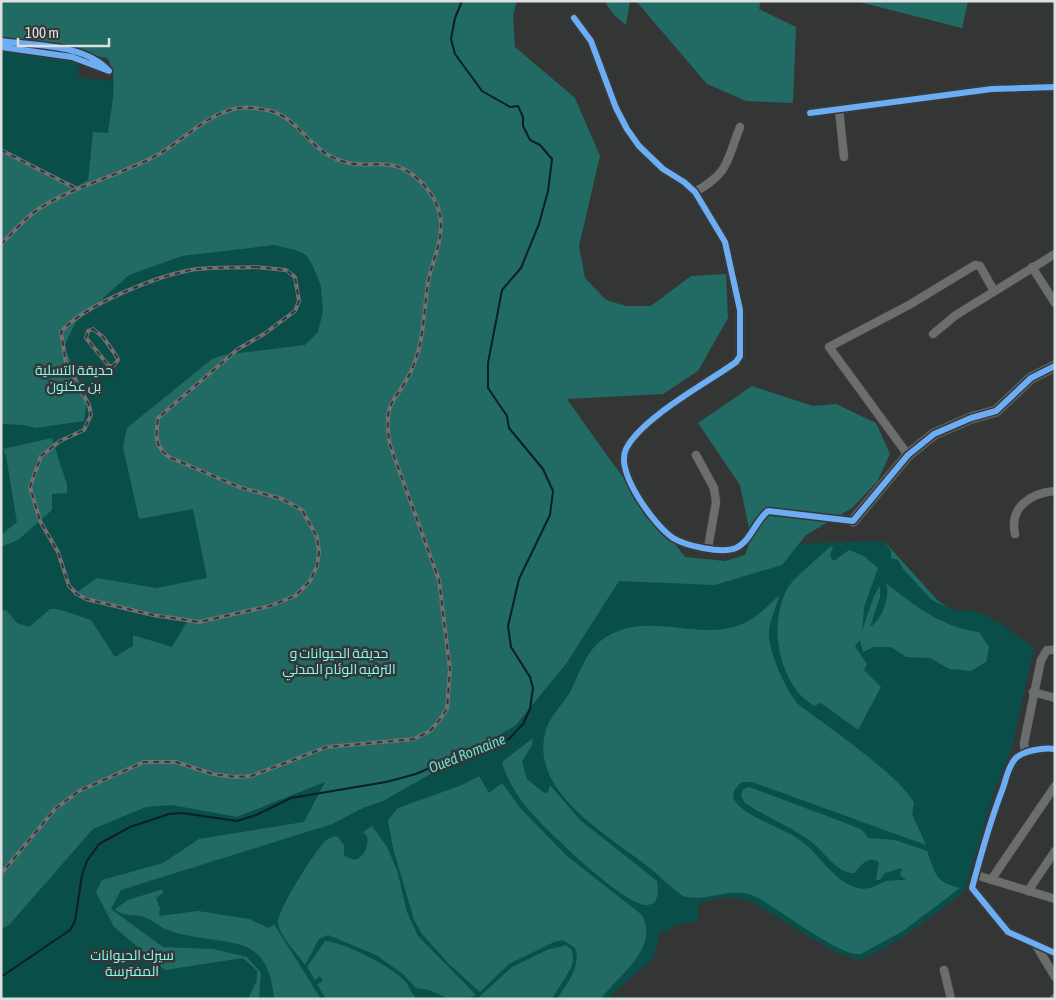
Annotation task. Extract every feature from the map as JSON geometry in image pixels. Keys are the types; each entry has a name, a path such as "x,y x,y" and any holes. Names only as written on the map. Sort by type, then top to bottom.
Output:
{"street":[{"path":"574,18 591,41 616,108 627,129 640,146 663,169 684,182 695,192 727,247 740,310 740,356 736,362 655,418 637,433 626,449 623,461 627,476 650,514 673,538 686,544 708,548 735,549 743,544 768,511 853,521 908,455 934,434 971,418 996,411 1031,378 1055,366"},
{"path":"1,41 76,52 102,63 109,71 72,57 1,48"},
{"path":"810,114 992,89 1055,87"},
{"path":"839,109 844,157"},
{"path":"695,192 712,182 724,171 740,127"},
{"path":"933,334 956,315 1055,254"},
{"path":"908,455 829,348 909,305 975,265 980,266 994,291"},
{"path":"1032,267 1055,304"},
{"path":"696,454 714,488 716,502 708,548"},
{"path":"1015,534 1013,523 1018,508 1026,500 1055,491"},
{"path":"1025,753 1024,743 1041,660 1047,650 1055,650"},
{"path":"1034,692 1055,698"},
{"path":"1055,749 1048,748 1025,753 1016,758 1011,766 990,820 972,890 1008,932 1055,954"},
{"path":"991,880 1055,786"},
{"path":"1028,891 1055,851"},
{"path":"976,874 1055,899"},
{"path":"1036,945 1055,977"},
{"path":"944,970 951,999"}],"green space":[{"name":"حديقة الحيوانات و الترفيه الوئام المدني","path":"1,1 78,63 79,78 136,83 552,369 573,413 685,557 725,561 745,555 751,538 774,544 884,541 943,605 953,609 981,613 988,616 1034,647 1012,748 994,792 964,892 908,934 876,953 859,960 835,952 750,901 726,897 699,903 698,921 675,925 668,931 660,932 656,950 651,960 607,999 1,999"},
{"name":"حديقة التسلية بن عكنون","path":"1,1 517,1 513,15 515,47 575,98 600,156 579,246 585,278 606,300 626,306 651,306 691,276 726,274 728,318 698,371 663,394 567,399 611,461 685,557 725,561 745,555 751,538 740,485 698,423 752,386 813,406 836,404 876,423 890,454 877,482 852,508 806,535 782,565 715,585 619,581 566,664 515,726 383,801 363,808 332,824 121,890 111,909 163,947 213,949 247,957 261,973 259,999 248,999 257,980 257,971 243,958 165,970 114,927 96,892 102,880 163,863 199,839 304,822 325,782 237,817 172,805 146,807 93,829 9,925 1,929 1,611 6,610 17,623 29,627 50,609 58,609 91,620 115,657 133,646 133,635 172,647 188,620 73,595 97,578 156,588 207,578 193,509 139,519 123,447 127,428 212,359 223,355 305,345 318,332 323,311 321,286 306,255 274,245 182,256 129,275 76,322 64,346 87,401 84,421 36,428 24,425 1,424 1,150 77,186 88,180 93,132 108,133 114,85 111,66 107,58 1,39"},
{"path":"604,1 630,1 626,25 614,15"},
{"path":"636,1 761,1 759,9 796,27 793,103 746,101 707,84"},
{"path":"855,1 968,1 962,28"},
{"path":"52,438 67,485 67,493 52,494 52,510 18,540 1,547 1,535 17,522 6,456 3,449"},
{"path":"884,541 937,600 948,608 932,600 903,569 898,560 891,558 891,551"},
{"path":"831,546 833,547 830,555 832,560 835,560 849,550 864,556 878,568 864,607 862,631 874,596 880,586 880,597 870,627 882,613 887,594 886,583 929,614 953,625 979,632 989,647 986,662 971,671 950,669 930,658 906,657 891,647 874,647 863,652 860,640 855,646 867,664 864,670 881,687 858,730 824,705 819,703 814,706 799,693 784,668 778,641 779,614 782,601 790,584"},
{"path":"780,595 771,620 769,636 775,662 789,690 798,704 879,766 907,792 914,803 912,814 926,845 752,782 742,782 738,786 733,795 735,801 747,812 800,840 839,878 855,887 864,889 887,881 906,880 900,875 902,868 885,873 880,880 876,880 879,862 875,860 868,860 854,873 837,867 806,838 744,802 741,795 743,789 749,787 848,824 862,830 868,838 895,840 927,851 937,876 945,883 960,888 903,931 861,954 852,953 826,941 768,904 748,894 729,893 701,898 683,896 573,808 558,790 548,770 543,749 547,727 551,718 570,692 588,655 594,647 610,635 637,626 701,630 733,627 748,621"},
{"path":"533,738 532,745 522,762 527,779 544,793 548,792 550,785 580,820 657,881 657,896 654,902 647,905 636,902 603,880 564,846 521,800 508,779 502,762"},
{"path":"479,776 489,793 502,783 521,809 567,856 642,915 646,927 645,939 641,950 626,971 601,999 557,999 572,975 577,954 575,948 563,940 554,942 509,964 480,992 449,964 422,934 414,920 393,848 388,820 398,808 462,785"},
{"path":"372,826 387,847 397,870 407,912 418,936 476,995 468,999 449,999 429,990 416,988 403,974 376,955 328,935 319,939 305,965 285,939 279,928 279,916 298,880 321,846 326,840 337,836 344,845 344,856 355,860 364,853 367,847 367,836 363,832"},
{"path":"163,889 163,893 156,898 160,908 159,916 198,911 249,919 269,928 274,924 321,999 274,999 271,978 265,964 257,954 247,947 177,933 165,929 144,917 125,914 115,909 128,900"},
{"path":"325,941 355,950 388,968 404,980 417,999 326,999 317,984 323,981 320,976 315,980 307,967"},
{"path":"566,945 572,950 573,961 571,968 552,999 477,999 512,967 547,950"}],"waterway":[{"name":"Oued Romaine","path":"1,977 70,930 75,921 82,875 87,861 99,844 130,827 169,814 182,813 237,821 256,815 291,798 386,782 416,774 477,747 509,739 523,724 530,709 533,688 530,677 511,647 508,626 519,579 550,515 553,491 543,469 509,428 507,416 488,388 488,363 502,290 521,268 539,224 548,191 552,159 540,145 530,140 523,126 523,117 518,106 510,107 482,91 455,54 451,39 455,18 462,1"}],"railway":[{"path":"1,244 32,214 52,201 144,162 168,149 211,118 240,108 261,109 282,115 315,145 336,159 354,164 386,164 399,167 422,183 438,207 441,233 428,282 422,334 417,354 409,376 390,407 388,429 390,445 439,580 450,670 447,709 430,731 414,739 327,747 251,776 235,777 213,774 176,762 144,762 79,791 55,809 1,874"},
{"path":"1,150 77,189"},
{"path":"255,267 286,270 295,277 299,301 295,311 264,334 238,349 158,418 157,440 161,449 169,457 239,487 282,499 302,510 317,537 319,552 317,566 310,581 295,596 270,606 199,622 153,615 86,599 69,586 58,552 40,521 30,487 41,456 60,441 84,430 91,415 89,405 66,363 61,332 87,311 105,301 165,277 198,269 255,267"},
{"path":"93,329 103,337 117,357 118,360 113,366 109,366 86,338 88,331 93,329"}],"cycle path":[{"path":"574,18 591,41 616,108 627,129 639,146 663,169 684,182 695,192 725,242 740,310 740,356 736,362 660,413 645,425 626,449 624,459 631,484 656,522 673,538 686,544 713,550 730,550 746,541 768,511 853,521 908,455 934,434 971,418 996,411 1031,378 1055,366"},
{"path":"1,41 74,51 99,62 109,71 72,57 1,47"},
{"path":"810,113 992,89 1055,87"},
{"path":"1055,749 1039,749 1028,752 1018,756 1013,762 1007,773 990,825 972,888 1008,932 1055,953"}],"park label":[{"name":"سيرك الحيوانات المفترسة","path":"132,964"}]}
